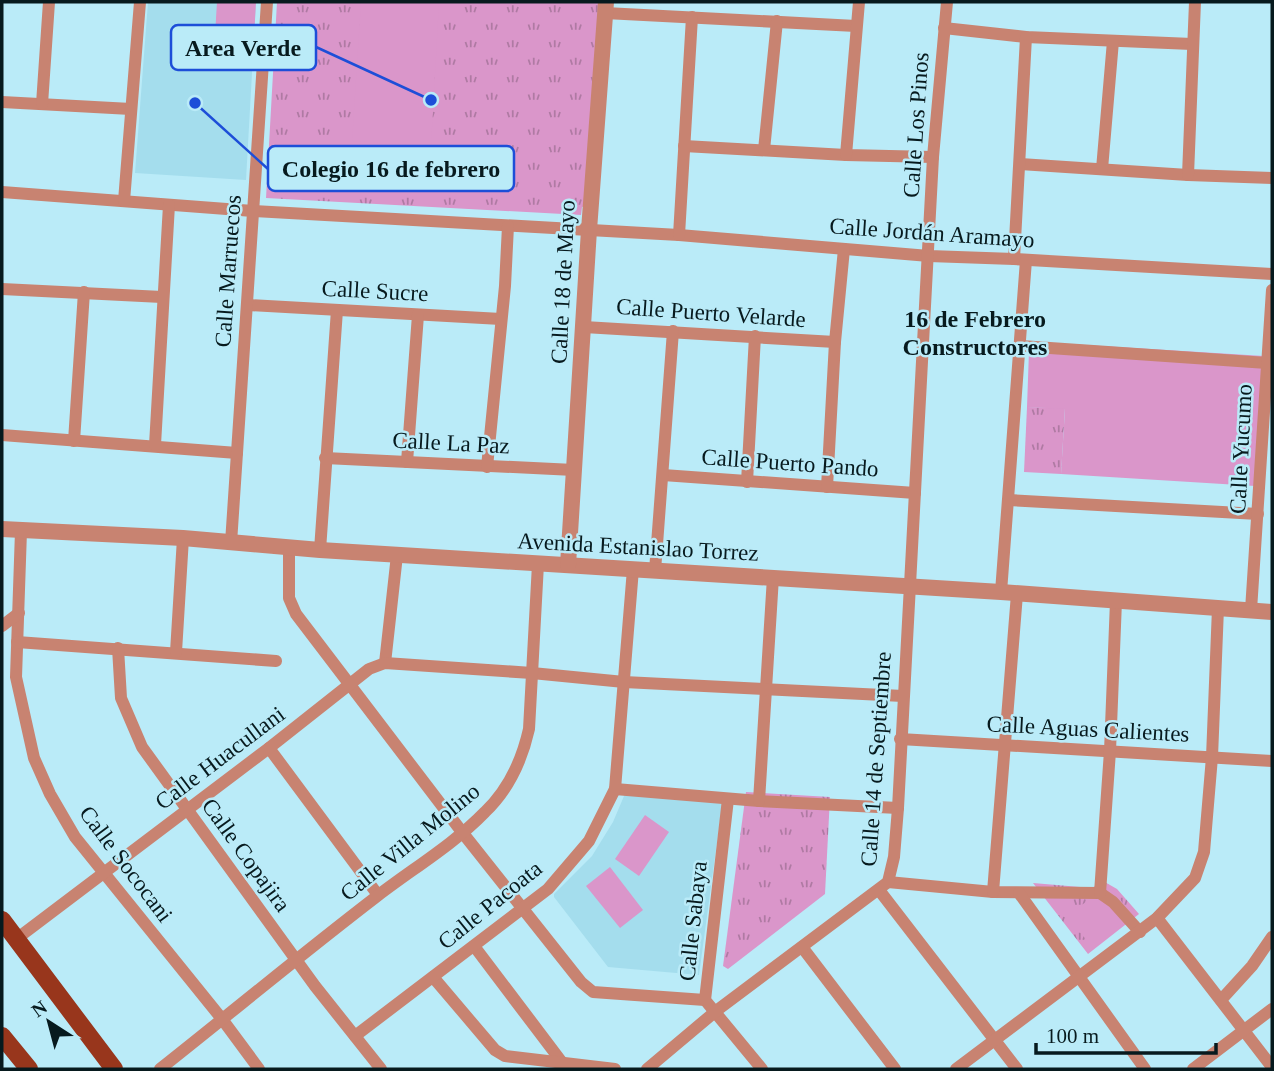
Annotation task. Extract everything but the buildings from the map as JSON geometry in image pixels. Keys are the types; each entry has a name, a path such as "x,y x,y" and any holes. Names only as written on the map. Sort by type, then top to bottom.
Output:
{"main road":[{"path":"2,920 114,1069"},
{"path":"2,1037 29,1069"}],"street":[{"path":"42,104 49,2"},
{"path":"124,201 140,2"},
{"name":"Calle Marruecos","path":"231,543 267,2"},
{"path":"846,155 859,2"},
{"name":"Calle Los Pinos","path":"909,586 933,157 947,2"},
{"path":"1188,175 1195,2"},
{"path":"606,7 692,17 856,26"},
{"name":"Calle 18 de Mayo","path":"568,565 606,7"},
{"path":"679,235 692,17"},
{"path":"764,150 777,21"},
{"path":"944,28 1026,37 1192,44"},
{"path":"993,892 1006,746 1009,500 1021,346 1020,164 1026,37"},
{"path":"1102,169 1113,41"},
{"path":"2,102 131,109"},
{"path":"684,146 933,157"},
{"path":"1020,164 1272,178"},
{"name":"Calle Jordán Aramayo","path":"2,192 253,211 679,235 929,256 1272,274"},
{"path":"155,446 169,205"},
{"path":"487,467 508,226"},
{"path":"827,487 835,342 844,249"},
{"path":"2,289 162,297"},
{"name":"Calle Yucumo","path":"1251,610 1267,432 1267,363 1272,290"},
{"path":"74,441 83,292"},
{"name":"Calle Sucre","path":"248,305 501,319"},
{"path":"320,550 337,310"},
{"path":"407,462 418,315"},
{"name":"Calle Puerto Velarde","path":"584,327 835,342"},
{"path":"655,571 673,331"},
{"path":"747,482 755,336"},
{"path":"1021,346 1267,363"},
{"path":"2,435 237,453"},
{"name":"Calle La Paz","path":"325,458 574,470"},
{"name":"Calle Puerto Pando","path":"663,475 915,493"},
{"path":"1009,500 1258,514"},
{"name":"Avenida Estanislao Torrez","path":"2,529 183,538 320,550 773,577 1272,612"},
{"name":"Calle Sococani","path":"22,531 16,677 34,758 50,794 75,837 222,1019 258,1069"},
{"path":"176,652 183,538"},
{"path":"289,547 288,589 291,606 463,832 582,982 593,992 705,1000"},
{"path":"397,555 385,663 624,682 903,696"},
{"name":"Calle Villa Molino","path":"160,1069 296,959 463,832 497,799 511,778 524,750 529,729 538,564"},
{"name":"Calle Pacoata","path":"355,1036 548,889 589,841 615,789 633,569"},
{"path":"759,801 773,577"},
{"name":"Calle 14 de Septiembre","path":"647,1069 716,1011 883,886 894,857 909,586"},
{"path":"1100,893 1110,751 1116,601"},
{"path":"956,1069 1140,932 1195,878 1204,852 1212,757 1218,608"},
{"path":"2,626 19,613"},
{"path":"17,642 275,660"},
{"name":"Calle Copajira","path":"118,648 121,698 142,747 296,959 381,1069"},
{"name":"Calle Huacullani","path":"15,940 369,669 385,663"},
{"name":"Calle Aguas Calientes","path":"900,739 1272,761"},
{"path":"269,748 378,895"},
{"path":"615,789 727,799 898,808"},
{"name":"Calle Sabaya","path":"727,799 705,1000 762,1069"},
{"path":"883,886 1019,893 1100,893 1113,902 1140,932"},
{"path":"883,886 1017,1069"},
{"path":"1019,893 1145,1069"},
{"path":"1157,918 1272,1067"},
{"path":"1222,1000 1252,966 1272,937"},
{"path":"474,946 561,1061"},
{"path":"802,947 895,1069"},
{"path":"433,977 495,1050 505,1056 615,1069"},
{"path":"1193,1069 1272,1009"}],"shaded area":[{"path":"148,2 256,2 246,180 135,173"},
{"path":"627,789 723,798 699,975 608,967 554,897 592,856 613,822"}],"green space":[{"path":"217,2 256,2 254,37 215,35"},
{"path":"277,2 599,2 586,206 582,207 581,215 266,198"},
{"path":"361,2 439,3 431,146 352,141"},
{"path":"1069,344 1264,356 1255,486 1061,474 1065,409 1027,407 1029,351"},
{"path":"1027,407 1065,408 1061,474 1024,472"},
{"path":"746,792 830,797 825,894 728,969 723,966"},
{"path":"645,815 669,832 639,876 615,859"},
{"path":"610,867 643,910 620,928 586,886"},
{"path":"1103,881 1117,889 1139,914 1088,954 1033,883 1092,888"},
{"path":"1108,884 1129,911 1089,943 1067,917"}],"place":[{"name":"Area Verde","path":"431,100"},
{"name":"Colegio 16 de febrero","path":"195,103"}],"district":[{"name":"16 de Febrero Constructores","path":"975,333"}]}
